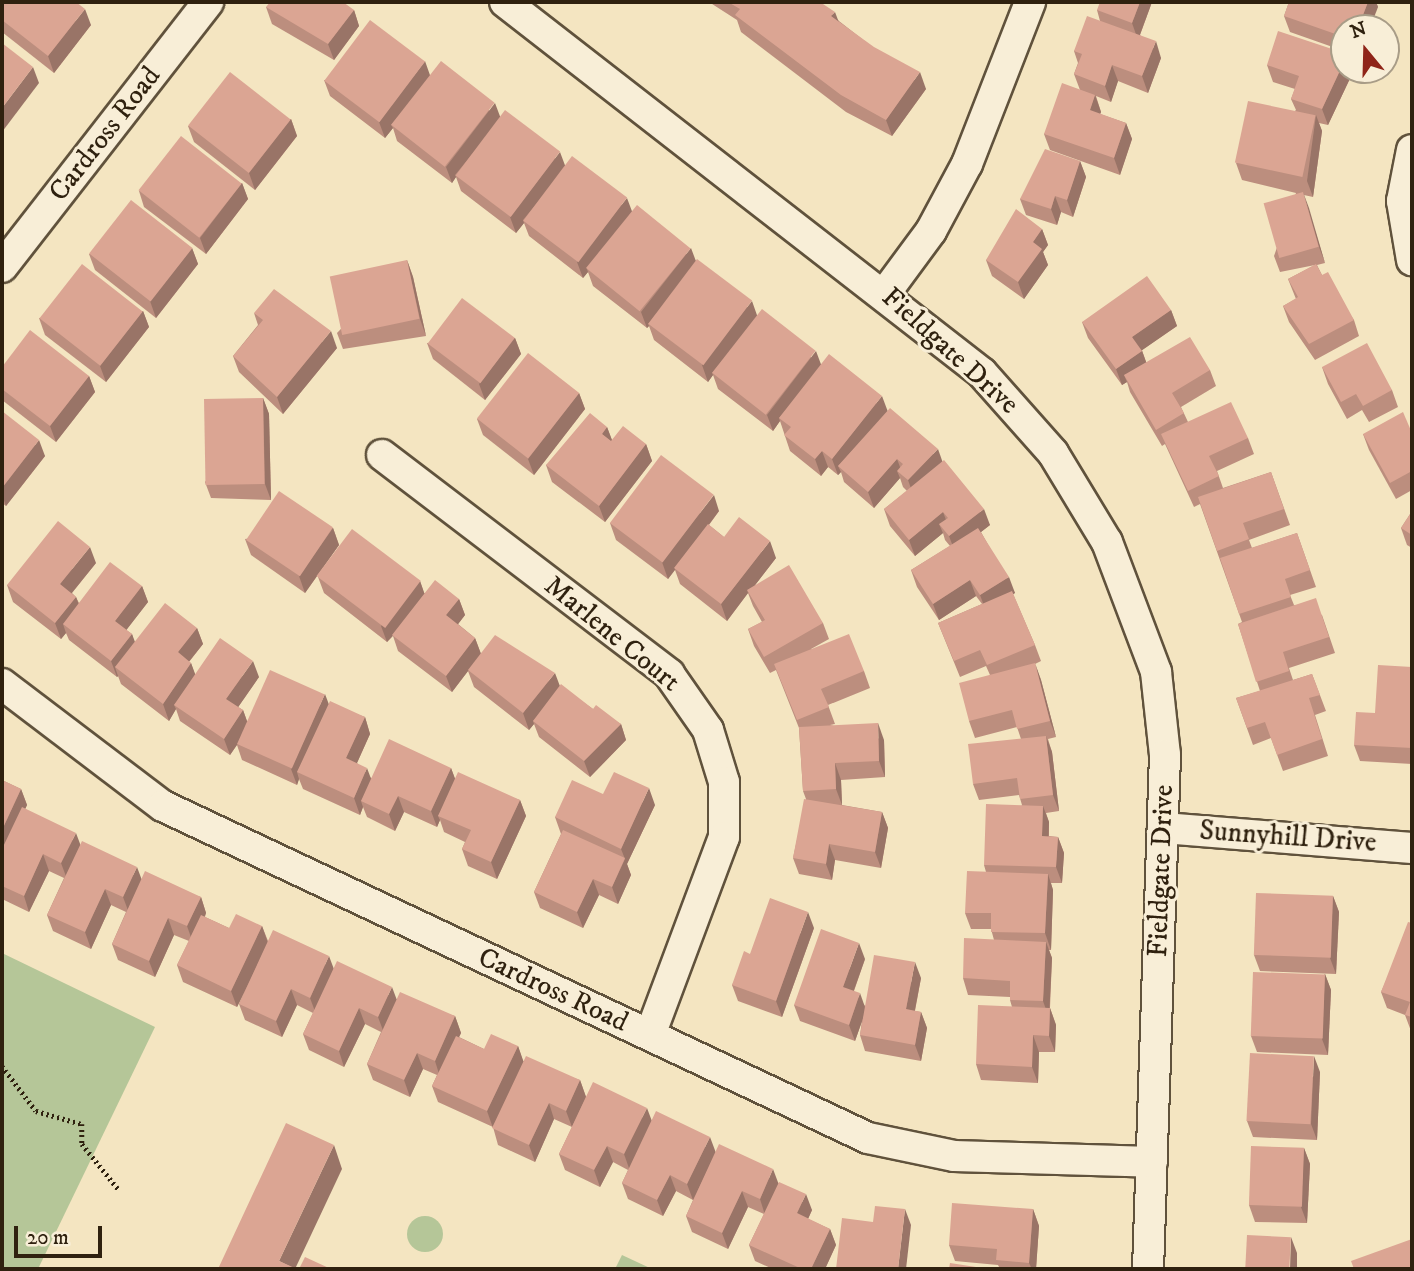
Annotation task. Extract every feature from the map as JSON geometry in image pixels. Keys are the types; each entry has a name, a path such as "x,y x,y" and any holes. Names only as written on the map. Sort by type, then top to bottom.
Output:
{"street":[{"name":"Cardross Road","path":"2,267 208,2"},
{"name":"Fieldgate Drive","path":"505,2 886,292 1018,410 1053,453 1107,542 1156,672 1163,828 1148,1269"},
{"path":"886,292 931,232 967,164 1030,2"},
{"path":"1412,150 1402,201 1412,260"},
{"name":"Marlene Court","path":"382,455 669,674 708,730 726,796 721,850 650,1035"},
{"name":"Cardross Road","path":"2,684 163,806 893,1147 954,1156 1152,1162"},
{"name":"Sunnyhill Drive","path":"1163,828 1412,848"}],"path":[{"path":"2,1066 36,1111 82,1124 82,1144 119,1190"}],"green space":[{"path":"2,953 155,1027 38,1269 2,1269"},
{"path":"425,1216 438,1221 443,1234 438,1247 425,1252 412,1247 407,1234 412,1221"},
{"path":"622,1255 652,1269 615,1269"}],"building":[{"path":"2,2 76,2 85,9 48,56 2,20"},
{"path":"270,2 343,2 354,10 328,44 266,7"},
{"path":"728,2 820,2 835,12 831,16 874,47 920,72 886,120 841,95 735,15 740,9"},
{"path":"1100,2 1140,2 1132,23 1097,10"},
{"path":"1289,2 1368,2 1363,14 1330,14 1330,32 1284,16"},
{"path":"1087,16 1156,41 1142,76 1112,65 1105,86 1074,74 1082,54 1074,51"},
{"path":"370,20 425,62 379,122 324,81"},
{"path":"1278,31 1330,48 1330,84 1334,84 1322,109 1291,99 1299,76 1267,65"},
{"path":"2,43 33,67 2,108"},
{"path":"441,61 495,103 445,167 391,125"},
{"path":"230,72 291,119 249,173 188,126"},
{"path":"1062,83 1095,95 1090,110 1126,123 1114,158 1044,134"},
{"path":"1248,101 1315,115 1302,177 1235,163"},
{"path":"505,110 560,152 511,217 456,175"},
{"path":"181,136 242,183 199,238 139,190"},
{"path":"1045,149 1080,161 1067,200 1055,196 1051,209 1020,199"},
{"path":"572,156 627,198 578,262 523,221"},
{"path":"1303,192 1319,247 1279,258 1264,203"},
{"path":"131,200 192,248 151,302 89,254"},
{"path":"637,205 691,248 640,311 586,268"},
{"path":"1016,209 1042,229 1033,242 1042,249 1018,282 986,260"},
{"path":"697,259 752,301 703,365 648,324"},
{"path":"407,260 419,319 342,335 330,276"},
{"path":"82,264 143,311 100,366 40,318"},
{"path":"1316,264 1322,275 1328,272 1354,320 1309,344 1283,306 1298,297 1288,279"},
{"path":"1147,276 1171,310 1132,337 1142,351 1116,369 1082,322"},
{"path":"274,289 331,331 277,397 233,356 263,320 254,313"},
{"path":"462,298 515,338 480,383 428,344"},
{"path":"762,309 816,351 766,415 712,373"},
{"path":"30,330 89,376 50,426 2,389 2,367"},
{"path":"1190,337 1210,370 1172,393 1184,413 1156,430 1124,375"},
{"path":"1367,343 1392,390 1363,406 1356,394 1341,402 1322,367"},
{"path":"528,353 579,393 528,458 477,418"},
{"path":"829,354 882,396 832,459 822,451 815,459 784,435 791,427 779,418"},
{"path":"263,398 265,484 206,485 204,399"},
{"path":"1231,402 1248,438 1209,456 1219,476 1188,491 1161,434"},
{"path":"890,408 938,449 908,480 897,471 903,464 897,459 868,492 838,466"},
{"path":"2,411 39,440 2,488"},
{"path":"1403,412 1412,433 1412,471 1390,483 1363,434"},
{"path":"590,413 607,427 602,434 611,441 623,426 646,444 599,506 546,465"},
{"path":"661,455 714,495 663,563 610,523"},
{"path":"944,460 984,509 949,536 939,524 948,518 943,512 909,540 884,509"},
{"path":"1271,472 1284,509 1243,523 1249,539 1217,551 1198,497"},
{"path":"279,491 333,527 300,576 246,540"},
{"path":"1412,511 1412,535 1401,528"},
{"path":"739,517 770,541 721,604 674,568 708,524 724,537"},
{"path":"58,521 90,547 60,584 76,597 55,623 7,585"},
{"path":"978,528 1009,577 980,595 970,580 933,604 911,570"},
{"path":"352,529 421,581 385,628 316,576"},
{"path":"1297,533 1310,570 1285,579 1291,597 1239,614 1220,558"},
{"path":"110,562 142,586 115,621 132,634 111,661 63,624"},
{"path":"789,565 823,623 764,657 748,629 765,620 747,590"},
{"path":"435,580 459,599 446,615 475,638 446,676 392,635"},
{"path":"1012,591 1035,645 987,665 980,650 954,661 938,623"},
{"path":"1316,598 1329,637 1283,652 1289,671 1256,682 1238,624"},
{"path":"165,603 197,628 178,652 191,663 163,704 115,667"},
{"path":"849,634 864,671 821,689 829,707 797,720 774,664"},
{"path":"495,635 555,673 523,713 468,670"},
{"path":"220,638 253,661 226,699 243,710 224,739 174,705"},
{"path":"1035,663 1050,721 1017,729 1012,710 969,721 959,683"},
{"path":"1378,665 1412,667 1412,748 1354,745 1356,712 1375,713"},
{"path":"270,670 325,694 292,768 237,744"},
{"path":"1312,674 1320,695 1309,698 1322,739 1277,755 1265,722 1247,728 1236,698"},
{"path":"561,684 593,709 596,705 621,724 584,761 533,721"},
{"path":"330,701 365,717 346,758 367,768 354,798 297,772"},
{"path":"878,723 879,761 835,763 836,789 803,791 799,727"},
{"path":"1046,736 1053,795 1020,799 1017,778 973,784 968,744"},
{"path":"389,739 451,768 431,811 398,796 389,814 361,801"},
{"path":"458,772 520,800 491,862 462,849 471,830 438,816"},
{"path":"614,772 649,788 621,849 555,817 572,780 603,794"},
{"path":"2,780 21,789 2,830"},
{"path":"804,799 882,812 875,852 829,844 826,864 793,858"},
{"path":"986,804 1043,806 1042,836 1058,837 1056,867 984,865"},
{"path":"22,807 76,833 61,863 43,854 24,896 2,886 2,849"},
{"path":"563,830 625,858 612,887 593,879 577,912 534,892"},
{"path":"82,841 137,867 123,897 105,889 85,932 47,915"},
{"path":"145,871 201,897 187,926 168,918 149,961 112,944"},
{"path":"967,871 1048,874 1045,933 991,932 991,913 965,913"},
{"path":"1256,893 1333,896 1331,958 1254,955"},
{"path":"770,898 808,912 776,1001 732,985 744,951 750,954"},
{"path":"236,914 262,926 231,991 177,965 201,915 229,928"},
{"path":"1408,922 1412,923 1412,1017 1405,1015 1410,1002 1381,992"},
{"path":"821,929 859,943 843,987 860,993 849,1025 794,1005"},
{"path":"273,930 329,956 310,998 291,989 276,1021 239,1004"},
{"path":"964,938 1046,942 1043,1001 1010,1000 1010,981 963,978"},
{"path":"874,955 915,962 906,1009 921,1012 915,1045 860,1035"},
{"path":"337,961 392,987 378,1017 359,1008 339,1051 303,1034"},
{"path":"1253,972 1325,975 1323,1038 1251,1036"},
{"path":"400,992 455,1016 435,1061 417,1053 404,1080 367,1064"},
{"path":"978,1005 1050,1008 1049,1036 1033,1035 1032,1067 976,1064"},
{"path":"491,1034 518,1046 487,1111 432,1086 456,1036 484,1049"},
{"path":"1250,1053 1314,1056 1310,1124 1246,1121"},
{"path":"526,1056 580,1080 566,1111 549,1103 529,1145 492,1128"},
{"path":"593,1082 647,1108 624,1154 607,1146 594,1170 559,1154"},
{"path":"656,1111 710,1137 687,1184 670,1175 657,1200 622,1183"},
{"path":"286,1123 334,1145 279,1261 297,1269 218,1269"},
{"path":"719,1144 773,1169 760,1199 742,1191 722,1233 686,1216"},
{"path":"1251,1146 1304,1148 1302,1207 1249,1205"},
{"path":"779,1182 806,1194 797,1213 830,1229 811,1269 802,1269 749,1245"},
{"path":"952,1203 1033,1209 1029,1263 996,1260 997,1249 949,1245"},
{"path":"875,1206 905,1209 898,1269 836,1269 842,1218 873,1222"},
{"path":"1247,1235 1291,1237 1289,1269 1245,1269"},
{"path":"1412,1239 1412,1269 1354,1269 1351,1261"},
{"path":"305,1257 331,1269 299,1269"},
{"path":"950,1263 989,1269 949,1269"}]}
